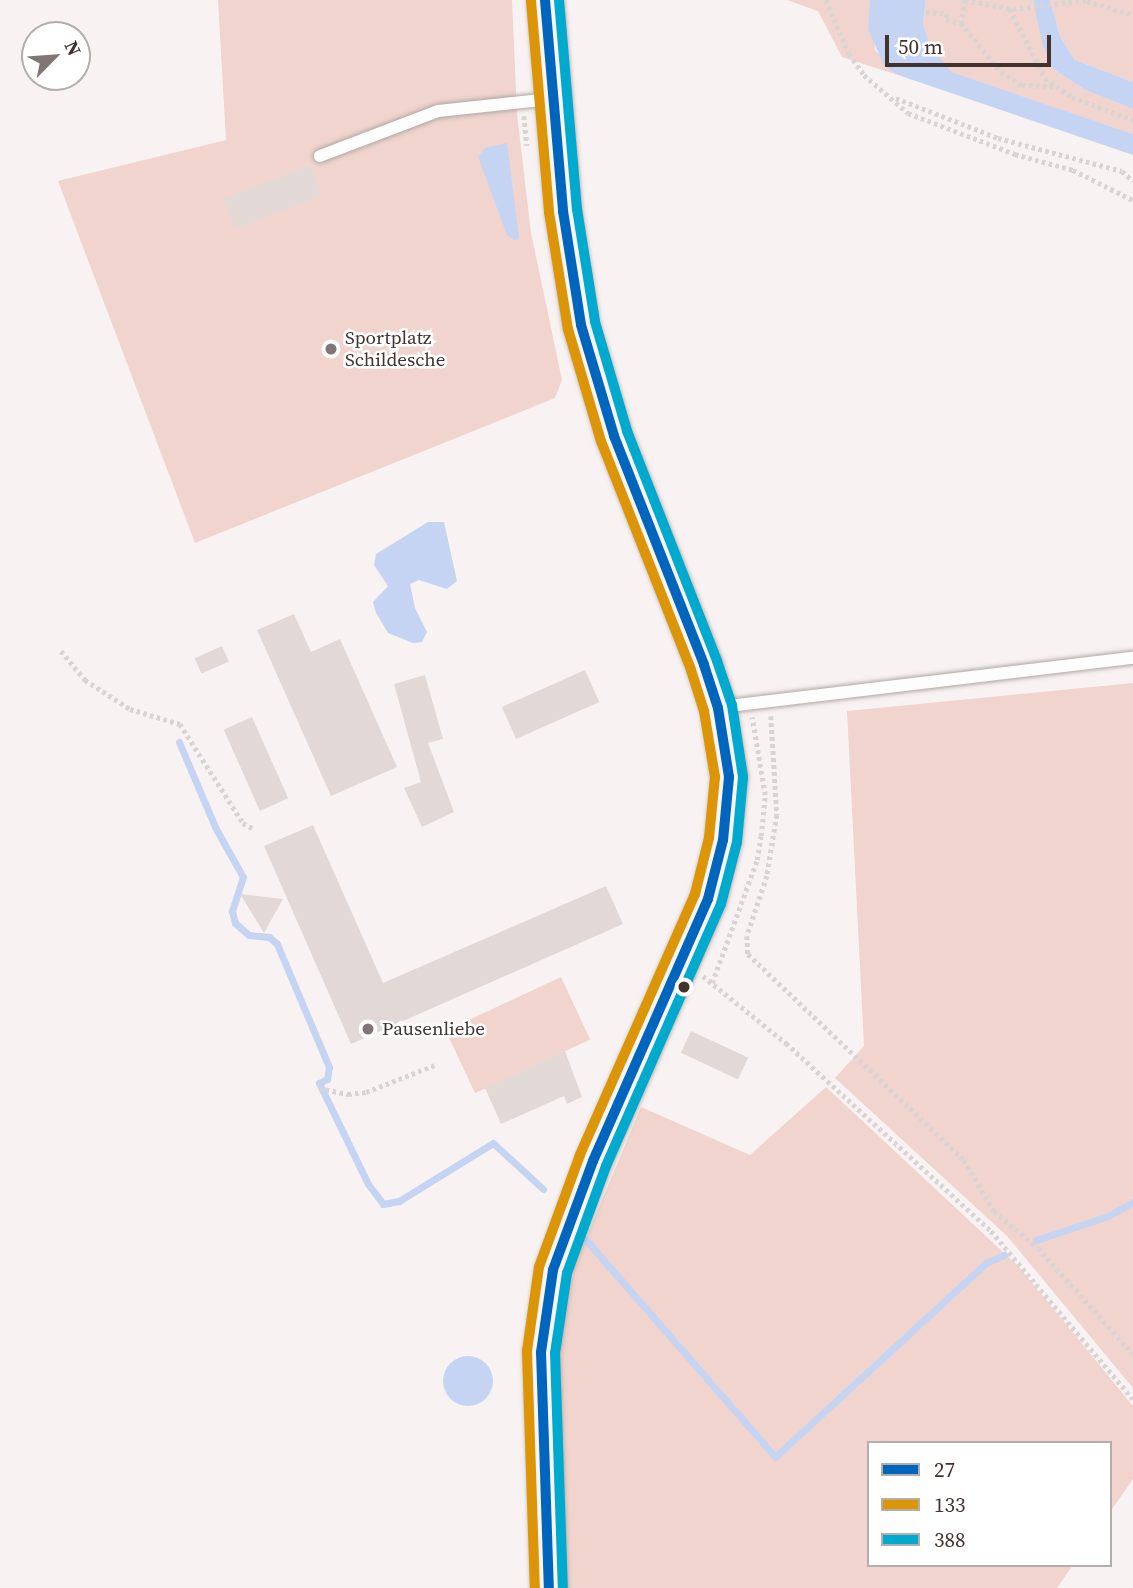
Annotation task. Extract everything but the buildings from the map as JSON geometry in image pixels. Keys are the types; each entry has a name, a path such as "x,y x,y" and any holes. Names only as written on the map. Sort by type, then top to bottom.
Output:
{"main road":[{"path":"545,0 536,100 591,363 614,436 718,708 729,777 723,840 708,899 593,1161 553,1270 541,1352 549,1588"}],"lane":[{"path":"320,156 438,111 536,100"},
{"path":"718,708 1133,658"}],"path":[{"path":"826,0 849,54 864,75 918,119 1073,170 1133,200"},
{"path":"961,23 964,0 1012,9 1086,1 1133,15"},
{"path":"1012,9 1034,61 1056,87"},
{"path":"926,12 947,14 946,20 961,23 1001,72 1022,85 1056,87 1133,120"},
{"path":"892,96 998,138 1122,172 1133,181"},
{"path":"527,151 536,100"},
{"path":"61,651 85,680 130,709 180,724 243,822 254,829"},
{"path":"770,701 777,815 767,876 747,936 748,954 964,1160 994,1211 1038,1248 1133,1354"},
{"path":"712,983 786,1043 990,1231 1133,1399"},
{"path":"319,1088 348,1094 366,1092 435,1065"}],"shaded area":[{"path":"218,0 512,0 517,114 531,233 562,380 555,398 195,543 58,181 226,140"},
{"path":"787,0 870,0 875,50 898,75 842,57 818,11"},
{"path":"926,0 1033,0 1053,69 1085,90 1133,109 1133,134 951,73 929,42 923,23"},
{"path":"1050,0 1133,0 1133,82 1075,60 1060,36"},
{"path":"1133,683 1133,1388 1007,1236 835,1078 864,1046 847,711"},
{"path":"561,977 590,1040 475,1093 446,1031"},
{"path":"826,1087 1019,1267 1133,1406 1133,1479 1112,1509 1112,1441 867,1441 867,1567 1072,1567 1057,1588 566,1588 555,1342 564,1291 641,1107 750,1155"}],"water":[{"path":"870,0 926,0 923,23 929,42 951,72 1133,134 1133,155 898,75 884,65 868,30"},
{"path":"1033,0 1050,0 1060,36 1075,60 1133,82 1133,109 1085,90 1053,69 1042,43"},
{"path":"507,143 519,238 515,241 507,235 478,157 485,148"},
{"path":"428,522 444,522 457,581 447,589 419,580 410,584 415,608 427,632 422,642 413,643 388,633 376,613 373,602 388,586 374,565 376,554"},
{"path":"468,1356 486,1363 493,1381 486,1399 468,1406 450,1399 443,1381 450,1363"}],"waterway":[{"path":"179,742 215,827 243,877 232,911 235,923 249,935 269,937 277,944 329,1067 327,1079 319,1083 368,1184 383,1204 399,1201 493,1143 543,1189"},
{"path":"1036,1240 1108,1216 1133,1202"},
{"path":"586,1240 775,1457 986,1263 1004,1255"}],"transit line":[{"name":"27","path":"545,0 563,211 581,325 614,436 704,665 718,708 729,777 723,840 708,899 593,1161 553,1270 541,1352 549,1588"},
{"name":"388","path":"559,0 577,209 595,322 627,431 732,705 743,777 737,842 721,904 606,1166 567,1273 555,1353 563,1588"},
{"name":"133","path":"531,1 549,212 568,329 601,441 691,670 704,711 715,777 709,838 695,894 580,1155 539,1267 527,1351 535,1588"}],"place":[{"name":"Sportplatz Schildesche","path":"331,349"},
{"name":"Pausenliebe","path":"368,1029"}]}
